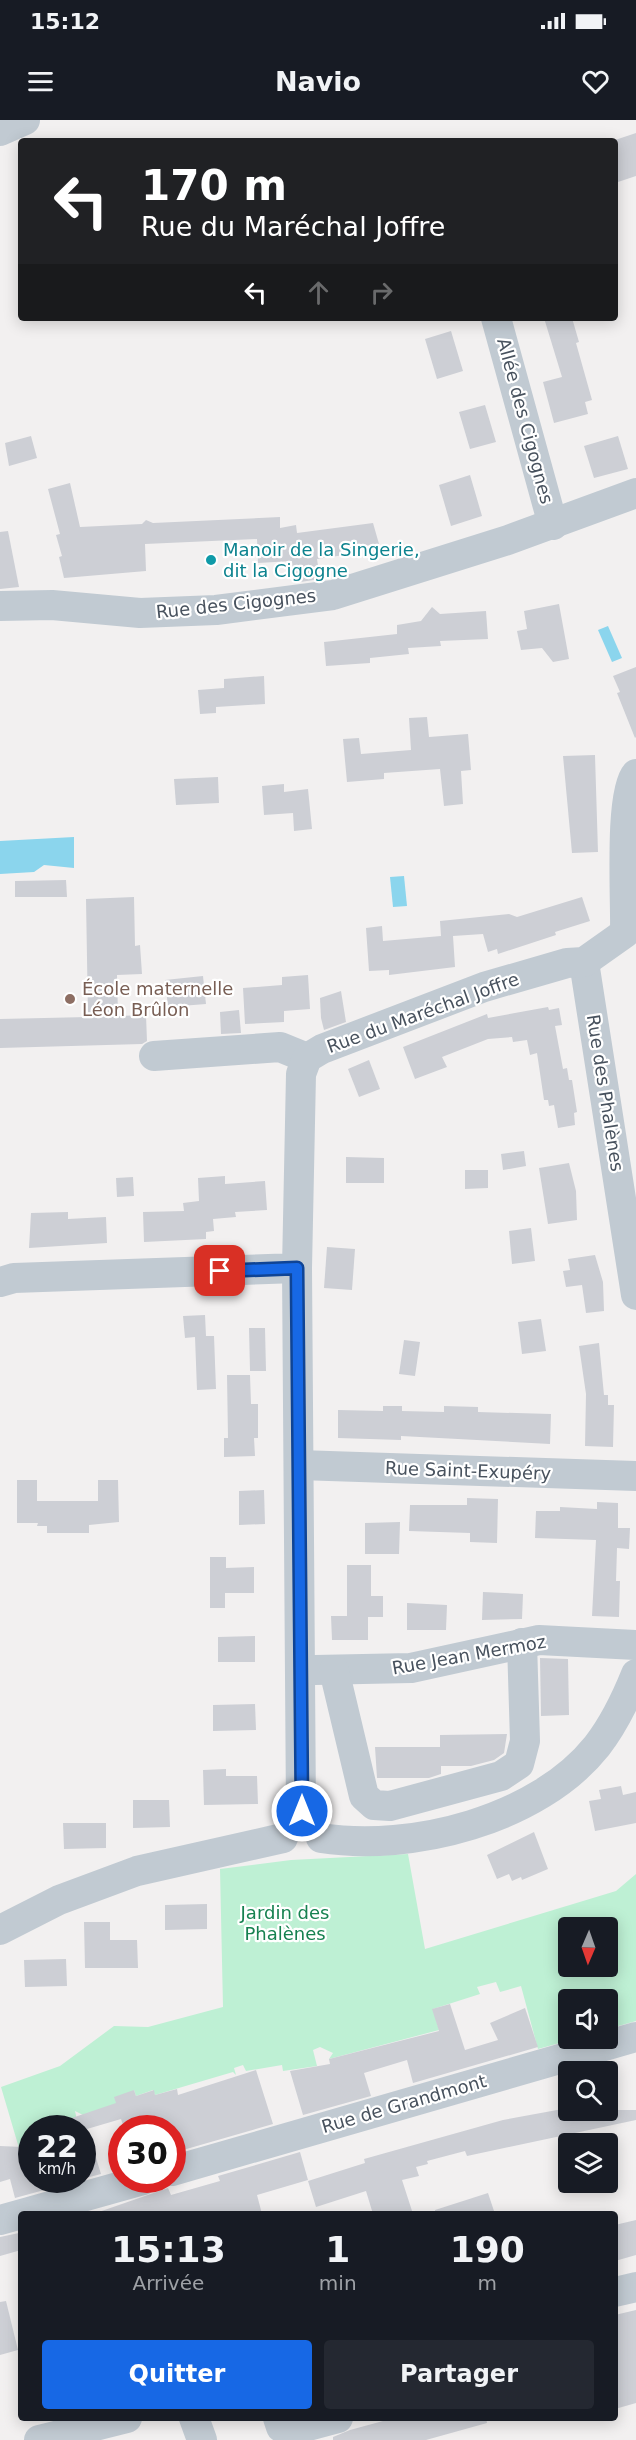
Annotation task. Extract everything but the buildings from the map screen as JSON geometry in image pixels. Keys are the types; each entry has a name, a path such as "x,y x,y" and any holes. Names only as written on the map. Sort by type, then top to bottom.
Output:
{"street":[{"path":"0,131 25,120"},
{"name":"Allée des Cigognes","path":"497,321 553,525"},
{"name":"Rue des Cigognes","path":"0,606 52,605 140,613 216,610 290,601 356,588 553,525 636,493"},
{"name":"Rue du Maréchal Joffre","path":"302,1811 297,1268 301,1074 308,1058 322,1049 484,987 567,963 584,962 630,932 625,803 630,781 636,774"},
{"name":"Rue des Phalènes","path":"584,962 636,1295"},
{"path":"154,1056 280,1047 308,1058"},
{"path":"0,1282 14,1278 297,1268"},
{"name":"Rue Saint-Exupéry","path":"299,1465 636,1476"},
{"name":"Rue Jean Mermoz","path":"302,1670 411,1668 522,1643 556,1640 636,1645"},
{"path":"334,1670 364,1796 375,1805 390,1806 514,1771 519,1764 525,1741 522,1643"},
{"path":"321,1838 347,1842 430,1836 501,1813 533,1798 576,1767 596,1746 626,1698 636,1674"},
{"path":"302,1811 318,1819 321,1838 314,1848 302,1851 290,1848 283,1838 285,1820 302,1811"},
{"path":"0,1930 59,1900 137,1871 283,1838"},
{"name":"Rue de Grandmont","path":"186,2167 636,2037"},
{"path":"56,2211 105,2203 122,2193"},
{"path":"0,2220 18,2217"},
{"path":"618,2291 636,2287"},
{"path":"39,2440 115,2421"},
{"path":"195,2421 202,2440"},
{"path":"279,2421 281,2427 291,2430 326,2421"}],"green space":[{"name":"Jardin des Phalènes","path":"408,1854 425,1949 616,1891 636,1874 636,2021 618,2026 618,1989 558,1989 558,2043 538,2049 521,1986 500,1992 496,1982 477,1987 480,1994 433,2009 439,2030 329,2059 333,2053 320,2047 313,2050 317,2066 283,2071 282,2065 246,2071 243,2065 234,2068 236,2075 233,2072 155,2095 153,2090 136,2096 134,2090 116,2104 83,2115 75,2111 76,2115 18,2115 18,2145 1,2087 60,2066 114,2026 148,2027 223,2007 220,1869 291,1860"}],"water":[{"path":"608,626 622,658 612,662 598,630"},
{"path":"74,837 74,868 44,865 34,872 0,874 0,841"},
{"path":"404,876 407,906 393,907 390,877"}],"place":[{"name":"Manoir de la Singerie, dit la Cigogne","path":"211,560"},
{"name":"École maternelle Léon Brûlon","path":"70,999"}],"route":[{"path":"220,1271 297,1268 302,1811"}]}
